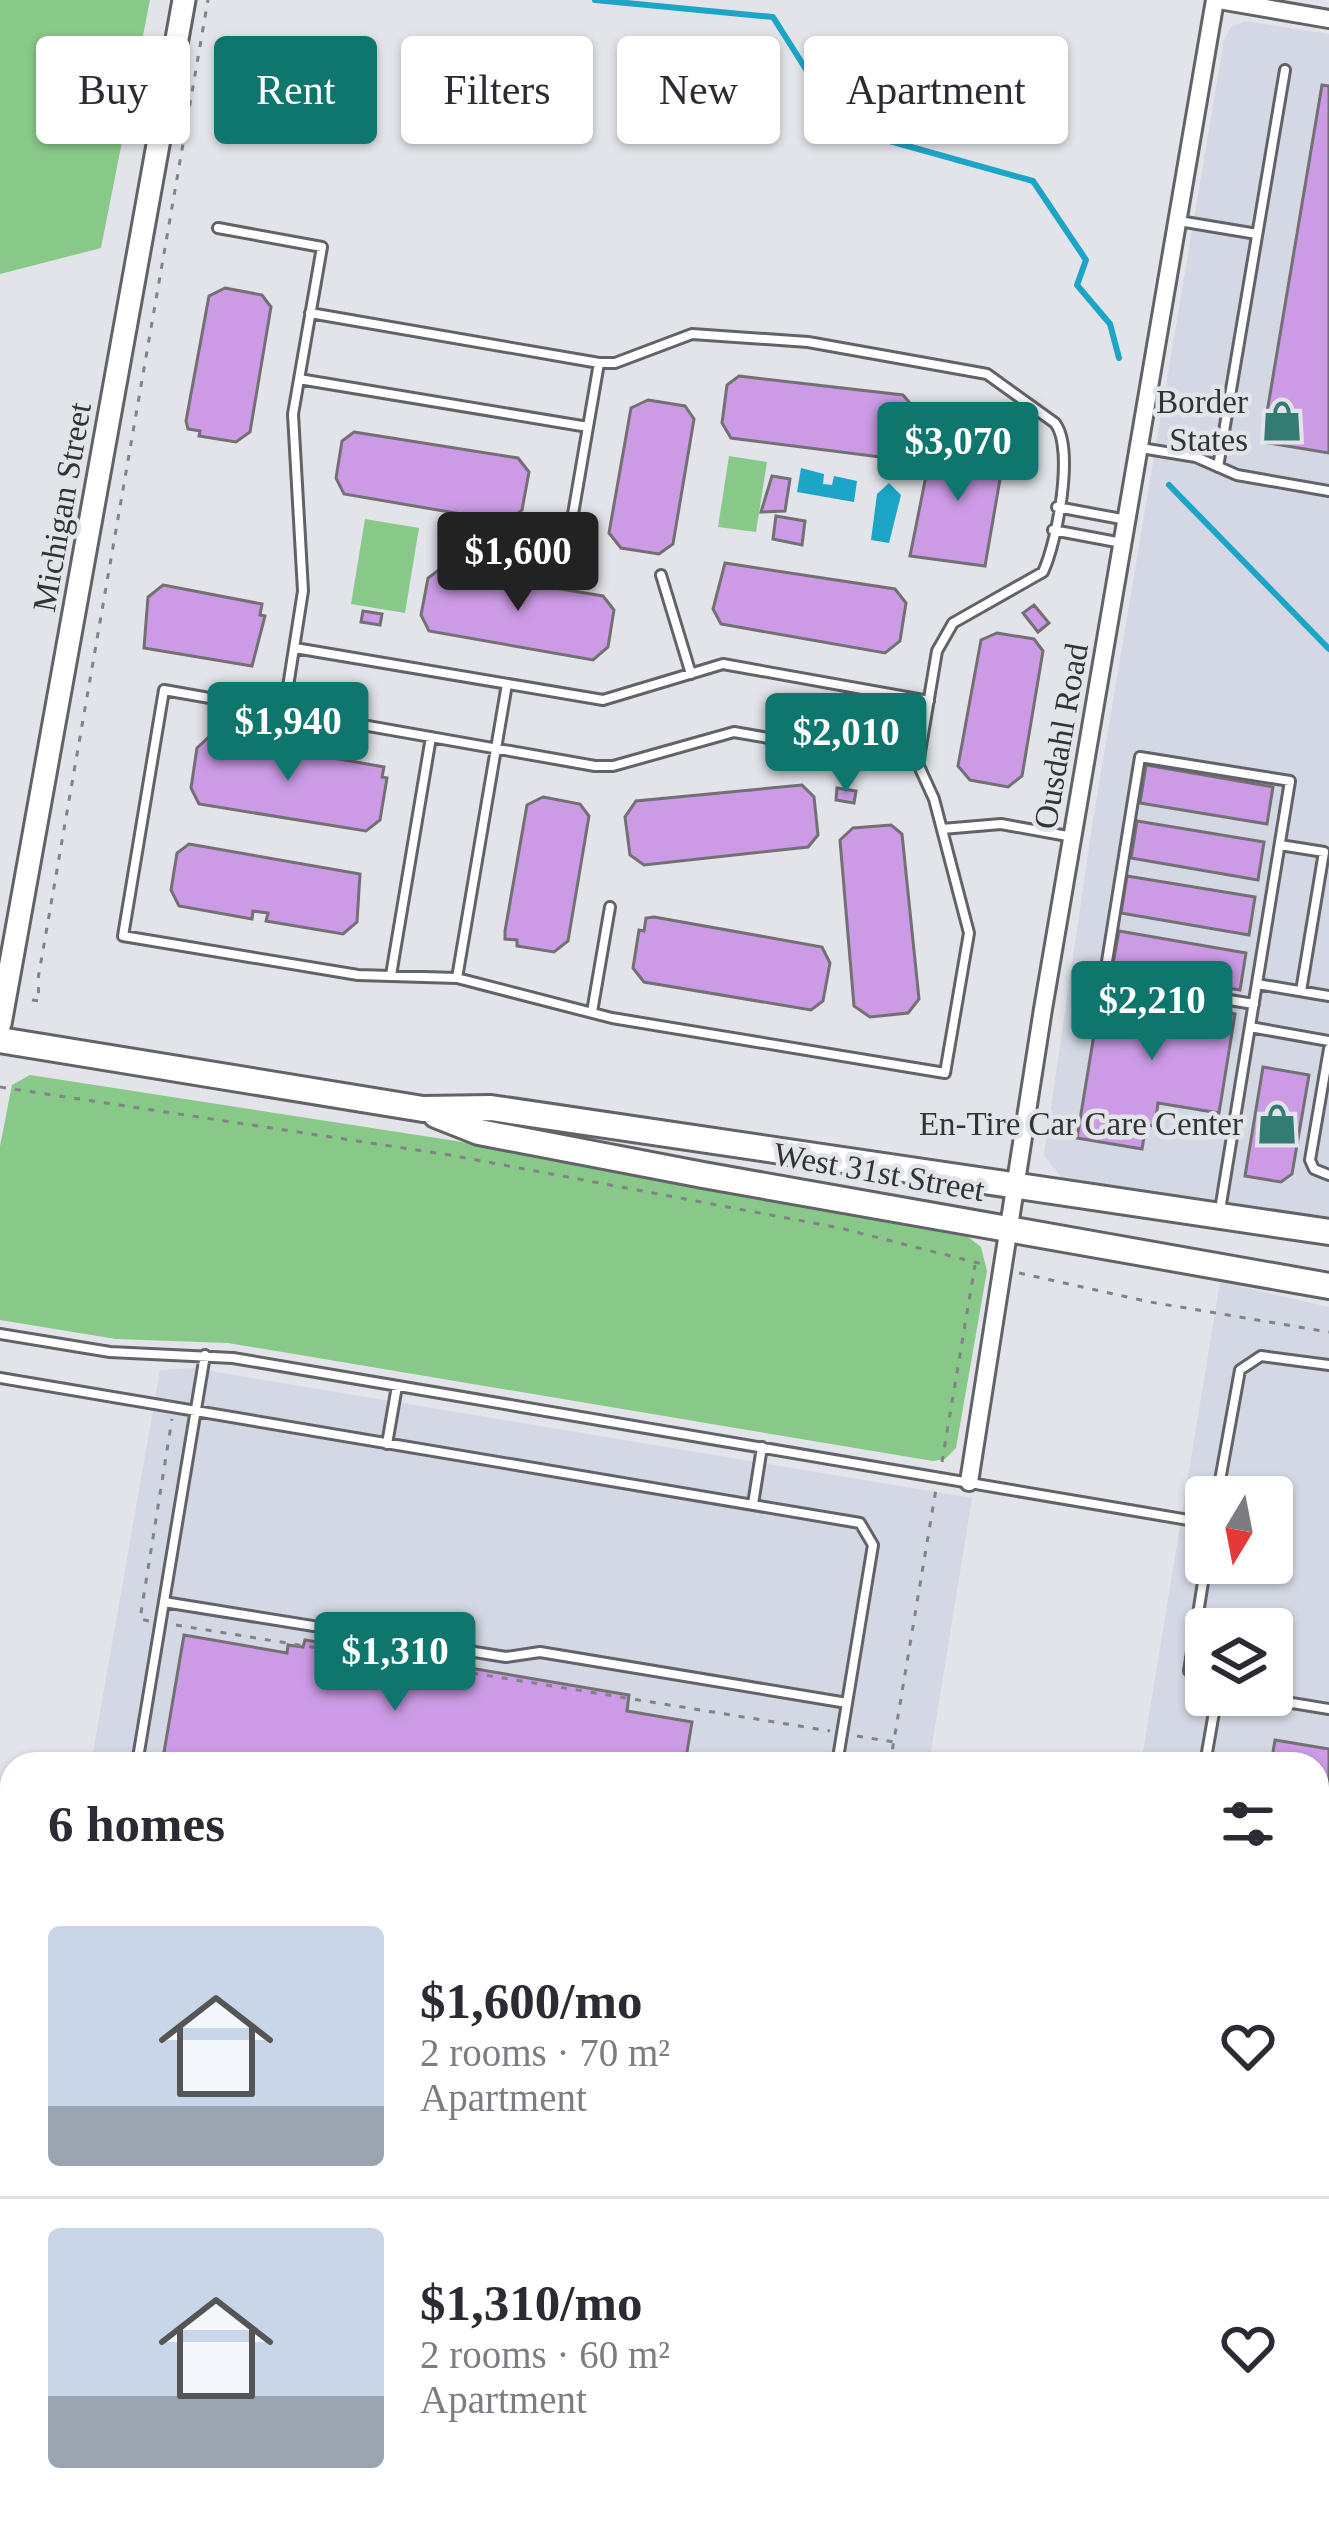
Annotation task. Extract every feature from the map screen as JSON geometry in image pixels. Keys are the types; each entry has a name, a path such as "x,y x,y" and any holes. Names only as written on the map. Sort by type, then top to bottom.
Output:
{"main road":[{"name":"West 31st Street","path":"0,1040 423,1109 491,1108 1329,1232"},
{"name":"West 31st Street","path":"423,1109 479,1132 1329,1286"},
{"path":"1270,1275 1329,1271"}],"street":[{"name":"Michigan Street","path":"0,1024 184,0"},
{"path":"1217,0 1329,19"},
{"name":"Ousdahl Road","path":"969,1482 1217,0"}],"lane":[{"path":"1218,467 1285,70"},
{"path":"1179,220 1257,234"},
{"path":"218,228 322,247 293,414 303,591 284,712"},
{"path":"310,313 598,363 616,363 692,334 808,342 987,374 1039,410 1063,434 1066,458 1042,572 973,609 943,635 929,701 919,764 969,932 945,1073 592,1012 457,978 358,975 123,936 164,690 613,766 734,732 919,764"},
{"path":"567,550 598,363"},
{"path":"299,379 588,427"},
{"path":"1141,448 1329,491"},
{"path":"1057,507 1129,520"},
{"path":"1053,530 1125,543"},
{"path":"661,574 692,674"},
{"path":"296,648 603,700 723,664 929,701"},
{"path":"457,978 507,684"},
{"path":"392,975 431,737"},
{"path":"1219,1216 1254,1004 1257,984 1280,845 1290,781 1140,757 1104,980 1254,1004"},
{"path":"942,829 1001,824 1074,837"},
{"path":"1280,845 1324,852 1300,991"},
{"path":"592,1012 610,907"},
{"path":"1257,984 1329,996"},
{"path":"1250,1027 1329,1045 1310,1160 1314,1169 1329,1175"},
{"path":"0,1334 110,1352 205,1355 397,1385 1185,1519"},
{"path":"139,1752 205,1355"},
{"path":"1221,1476 1240,1370 1261,1356 1329,1365"},
{"path":"0,1378 843,1519 869,1533 873,1545 838,1752"},
{"path":"387,1444 397,1385"},
{"path":"753,1504 762,1447"},
{"path":"164,1602 506,1658 540,1652 847,1703"},
{"path":"1293,1703 1329,1709"},
{"path":"1207,1752 1213,1716"}],"path":[{"path":"32,1000 39,1001 38,979 208,0"},
{"path":"0,1088 450,1155 840,1228 976,1263 892,1752"},
{"path":"1030,1275 1150,1302 1329,1332"}],"shaded area":[{"path":"1245,21 1329,34 1329,1219 1064,1181 1044,1155 1093,820 1224,40 1231,27"},
{"path":"1220,1282 1329,1307 1329,1752 1143,1752 1185,1496 1185,1584 1293,1584 1293,1476 1188,1476"},
{"path":"193,1368 972,1498 931,1752 93,1752 160,1370"}],"green space":[{"path":"0,0 150,0 143,36 36,36 36,144 122,144 101,248 0,274"},
{"path":"729,456 767,462 756,532 718,527"},
{"path":"365,519 419,528 405,613 351,604"},
{"path":"30,1075 456,1141 968,1237 981,1247 987,1271 956,1448 945,1459 933,1461 228,1343 116,1339 0,1320 0,1146 12,1085"}],"water":[{"path":"801,468 824,474 823,484 832,485 834,476 857,481 854,502 797,492"},
{"path":"889,483 901,495 889,543 871,540 877,494"}],"building":[{"path":"1322,85 1329,86 1329,453 1262,442"},
{"path":"225,288 262,295 271,307 250,432 236,442 199,436 200,431 188,429 186,421 209,296"},
{"path":"739,376 903,395 915,409 910,447 905,446 903,458 896,459 731,438 722,423 727,385"},
{"path":"648,400 685,406 694,419 673,544 659,554 621,548 609,533 631,408"},
{"path":"354,432 518,458 529,472 522,510 508,522 344,494 336,478 342,441"},
{"path":"944,437 996,450 994,462 1003,462 985,566 910,556 933,441 943,443"},
{"path":"772,476 790,479 785,511 761,512"},
{"path":"776,516 805,521 802,545 773,539"},
{"path":"725,563 895,589 906,603 900,641 885,653 721,624 713,609"},
{"path":"440,569 603,596 614,610 608,647 593,660 429,631 421,615 428,578"},
{"path":"163,585 262,604 260,615 265,616 252,666 144,648 148,597"},
{"path":"1034,605 1049,623 1038,632 1023,613"},
{"path":"363,611 382,614 380,625 361,622"},
{"path":"997,633 1034,639 1043,651 1022,776 1008,787 970,780 958,766 981,640"},
{"path":"210,736 384,767 382,777 387,778 380,820 366,831 199,804 191,788 197,748"},
{"path":"1146,765 1273,787 1267,824 1140,803"},
{"path":"802,785 814,797 818,835 808,847 644,865 630,855 625,817 636,801"},
{"path":"837,788 856,791 854,803 836,800"},
{"path":"543,797 580,804 589,816 568,941 554,952 517,946 517,940 505,939 527,805"},
{"path":"1137,821 1264,842 1258,880 1131,858"},
{"path":"891,825 902,834 919,999 908,1013 870,1017 854,1006 840,840 853,828"},
{"path":"189,844 360,874 357,922 343,934 266,921 268,913 253,911 252,919 179,906 171,890 177,853"},
{"path":"1127,876 1255,897 1249,935 1121,913"},
{"path":"646,918 822,947 830,963 823,1001 811,1010 644,982 633,968 639,930 644,931"},
{"path":"1119,931 1246,953 1240,990 1112,969"},
{"path":"1102,986 1221,1005 1220,1011 1235,1014 1219,1113 1158,1103 1155,1126 1146,1125 1142,1149 1077,1138"},
{"name":"En-Tire Car Care Center","path":"1263,1067 1309,1075 1292,1174 1281,1182 1245,1176"},
{"path":"184,1635 287,1653 288,1645 303,1647 305,1640 364,1650 363,1657 378,1659 376,1666 409,1672 411,1658 629,1695 627,1711 692,1722 687,1752 164,1752"},
{"path":"1275,1740 1329,1749 1329,1752 1273,1752"}],"waterway":[{"path":"595,0 773,17 843,128 1033,181 1086,260 1077,285 1110,324 1119,358"},
{"path":"1169,485 1329,649"}],"place":[{"name":"Border States","path":"1282,421"},
{"name":"En-Tire Car Care Center","path":"1277,1124"}]}
